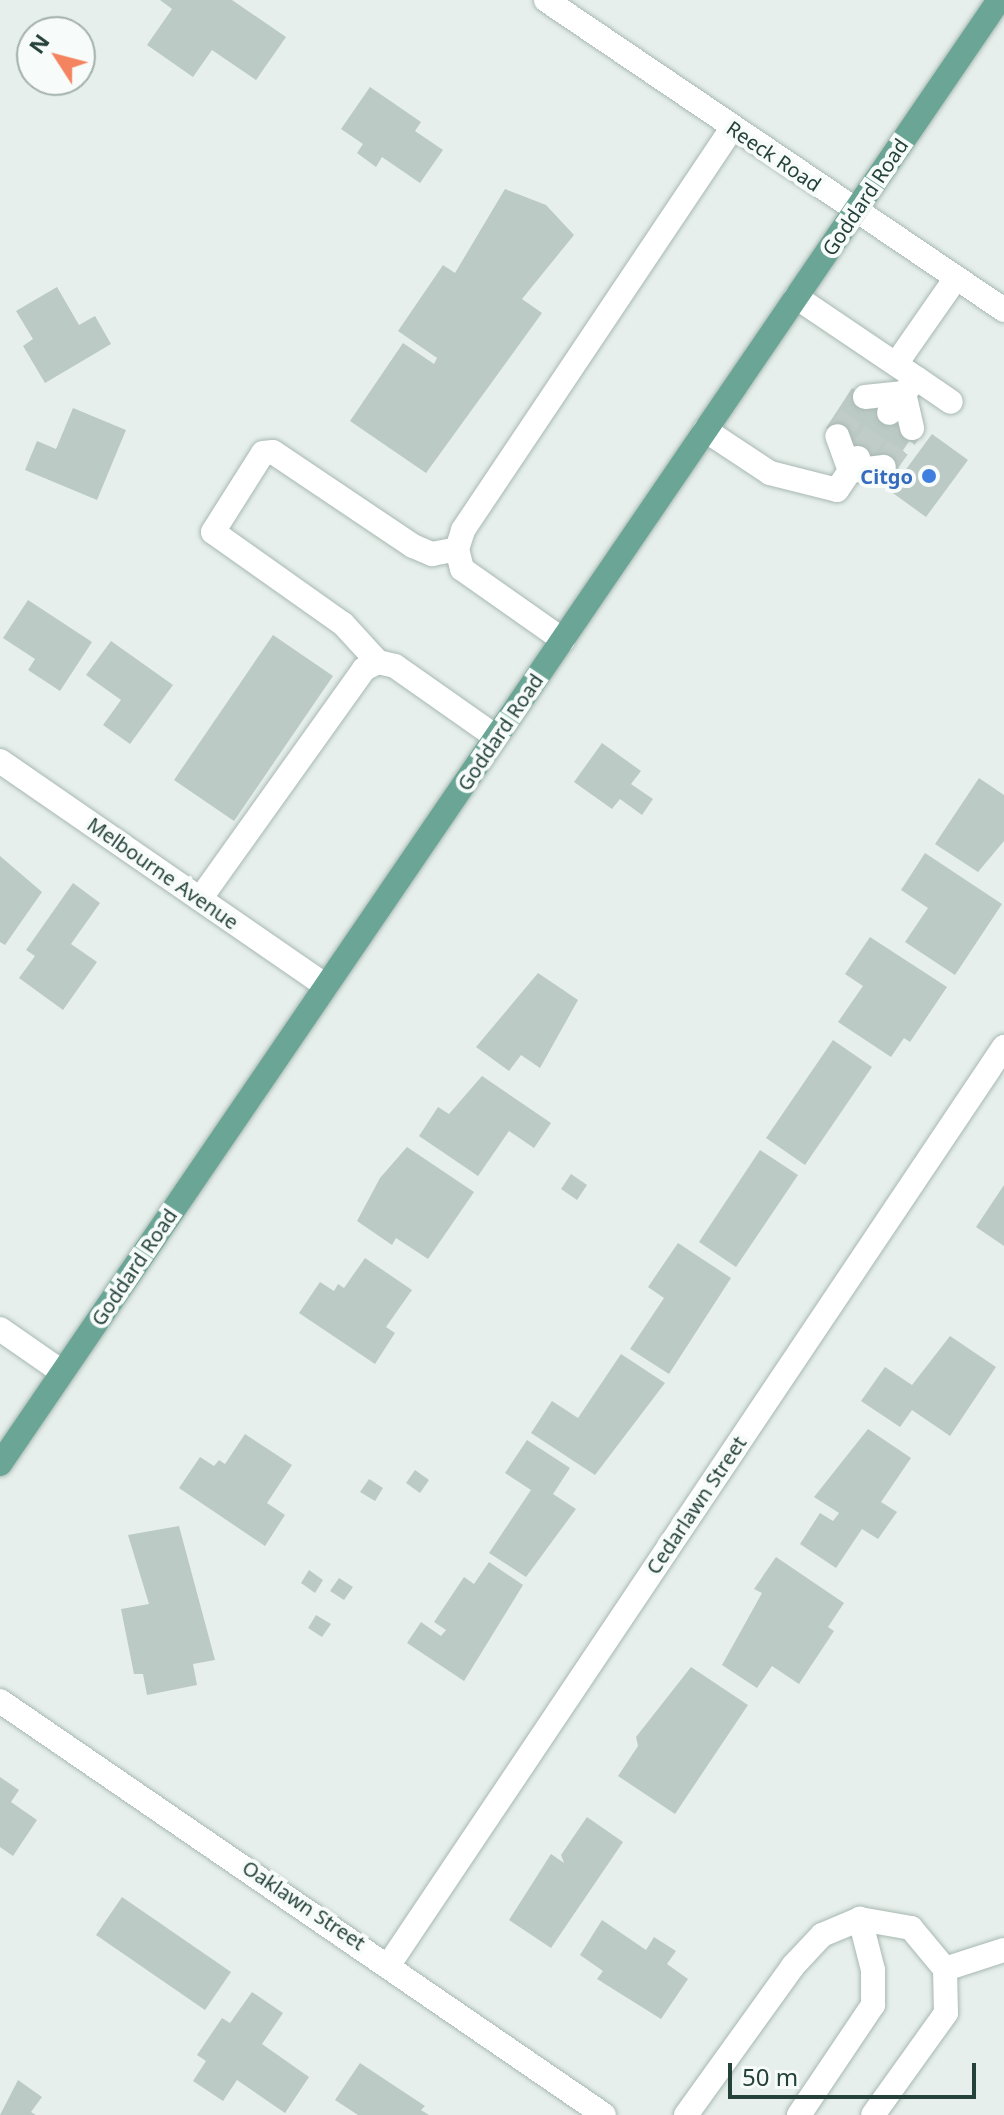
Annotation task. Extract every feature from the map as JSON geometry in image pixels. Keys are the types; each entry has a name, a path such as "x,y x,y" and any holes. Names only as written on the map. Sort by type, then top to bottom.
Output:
{"main road":[{"name":"Goddard Road","path":"0,1464 999,0"}],"street":[{"name":"Reeck Road","path":"546,0 1004,310"},
{"path":"563,640 462,569 457,549 463,530 732,128"},
{"path":"912,428 901,387 956,278"},
{"path":"796,297 901,387 951,402"},
{"path":"865,397 901,387"},
{"path":"705,430 770,473 837,490 856,462"},
{"path":"837,436 856,462 884,467"},
{"path":"457,549 432,554 413,546 273,452 263,453 213,532 343,624 378,662 395,666 496,737"},
{"path":"200,899 364,669 378,662"},
{"name":"Melbourne Avenue","path":"0,761 326,986"},
{"name":"Cedarlawn Street","path":"390,1963 1004,1047"},
{"path":"0,1329 62,1372"},
{"name":"Oaklawn Street","path":"0,1701 390,1963 604,2115"},
{"path":"799,2115 873,2005 873,1970 860,1919"},
{"path":"686,2115 793,1966 822,1935 860,1919 911,1928 945,1969 946,2013 873,2115"},
{"path":"945,1969 1004,1950"}],"building":[{"path":"160,0 232,0 286,37 256,80 212,50 193,77 147,45 172,9"},
{"path":"370,87 421,122 415,131 443,150 420,183 382,157 376,167 357,153 363,144 341,129"},
{"path":"505,189 546,205 574,235 522,299 542,313 426,473 350,421 403,343 434,364 437,358 398,331 443,265 455,273"},
{"path":"57,287 79,325 95,316 111,344 45,383 23,346 33,339 16,311"},
{"path":"852,388 916,431 889,471 826,428"},
{"path":"73,408 126,430 97,500 25,470 37,441 56,449"},
{"name":"Citgo","path":"932,434 968,460 926,517 890,491"},
{"path":"28,600 92,642 60,691 28,670 35,659 3,638"},
{"path":"273,635 333,676 234,821 174,780"},
{"path":"111,641 173,685 130,744 103,725 121,700 86,675"},
{"path":"602,743 641,771 631,784 653,799 642,815 620,799 612,809 574,782"},
{"path":"979,778 1004,795 1004,841 978,872 935,844"},
{"path":"925,853 1002,904 955,975 905,942 928,908 901,890"},
{"path":"0,856 42,892 5,945 0,942"},
{"path":"73,883 100,903 71,944 97,962 63,1010 19,978 35,956 26,950"},
{"path":"870,937 947,987 910,1042 904,1038 891,1057 838,1022 863,986 845,974"},
{"path":"538,973 578,1000 540,1068 521,1055 509,1071 476,1047"},
{"path":"833,1040 872,1067 805,1165 766,1138"},
{"path":"482,1076 551,1123 534,1148 509,1131 478,1176 419,1136 438,1107 449,1114"},
{"path":"407,1147 474,1192 428,1259 396,1238 392,1245 357,1221 380,1178"},
{"path":"760,1150 798,1175 736,1267 699,1242"},
{"path":"571,1174 587,1185 577,1200 561,1189"},
{"path":"1004,1185 1004,1246 976,1227"},
{"path":"678,1243 731,1278 669,1374 630,1349 664,1298 648,1287"},
{"path":"365,1258 412,1290 386,1327 395,1333 375,1364 299,1313 320,1282 334,1291 338,1284 344,1288"},
{"path":"950,1336 996,1367 950,1436 912,1410 900,1427 861,1401 885,1367 912,1385"},
{"path":"621,1354 665,1383 595,1475 531,1433 552,1401 578,1418"},
{"path":"868,1429 911,1458 881,1502 897,1512 878,1539 862,1529 836,1568 800,1544 820,1513 833,1521 839,1513 814,1497"},
{"path":"245,1434 292,1465 267,1503 285,1515 265,1546 179,1488 200,1457 214,1466 219,1460 225,1464"},
{"path":"527,1440 570,1468 553,1494 576,1509 526,1577 489,1553 531,1490 505,1473"},
{"path":"415,1470 429,1480 420,1493 406,1483"},
{"path":"369,1479 383,1488 375,1501 360,1492"},
{"path":"179,1526 215,1660 193,1664 197,1685 147,1695 143,1674 134,1674 121,1609 149,1604 128,1535"},
{"path":"776,1557 844,1603 828,1627 834,1631 799,1684 772,1666 757,1688 722,1665 762,1593 754,1589"},
{"path":"489,1562 523,1585 464,1681 407,1643 421,1622 441,1636 446,1630 434,1622 464,1577 474,1584"},
{"path":"309,1570 323,1580 315,1593 301,1583"},
{"path":"339,1578 353,1587 344,1600 330,1591"},
{"path":"316,1615 331,1624 322,1637 308,1628"},
{"path":"691,1667 748,1705 675,1814 618,1776 638,1746 636,1737"},
{"path":"0,1777 19,1790 11,1802 37,1820 13,1856 0,1847"},
{"path":"587,1817 623,1842 551,1948 509,1920 551,1854 564,1863 561,1855"},
{"path":"122,1897 231,1972 205,2010 96,1935"},
{"path":"602,1920 646,1950 654,1937 676,1951 667,1964 688,1979 661,2019 597,1979 603,1971 580,1955"},
{"path":"252,1992 283,2013 262,2044 309,2077 285,2113 237,2080 223,2101 193,2081 206,2061 197,2055 222,2018 230,2023"},
{"path":"360,2063 425,2106 421,2110 429,2115 358,2115 335,2100"},
{"path":"18,2080 42,2097 31,2112 36,2115 0,2115"}],"tunnel":[{"path":"837,436 865,397"},
{"path":"861,452 889,413"},
{"path":"884,467 912,428"}],"place":[{"name":"Citgo","path":"929,476"}]}
